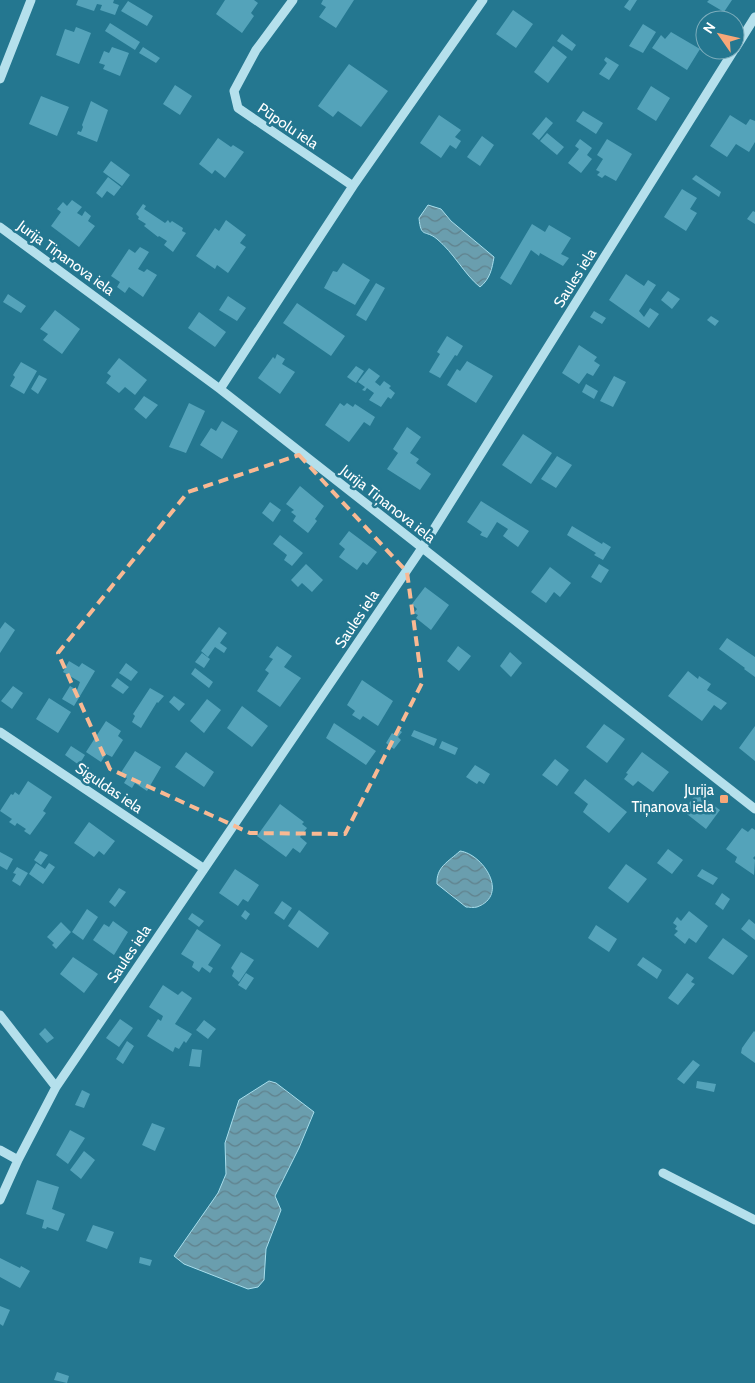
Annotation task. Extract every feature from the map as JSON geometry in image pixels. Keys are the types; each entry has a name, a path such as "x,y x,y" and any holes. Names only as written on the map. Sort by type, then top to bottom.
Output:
{"street":[{"path":"0,79 31,0"},
{"name":"Pūpolu iela","path":"293,0 256,50 234,91 238,108 352,186"},
{"path":"220,389 352,186 483,0"},
{"name":"Saules iela","path":"745,34 755,17"},
{"name":"Saules iela","path":"0,1200 18,1160 56,1087 422,548 729,60"},
{"name":"Jurija Tiņanova iela","path":"0,227 220,389 755,809"},
{"name":"Siguldas iela","path":"0,732 203,868"},
{"path":"0,1014 56,1087"},
{"path":"0,1150 18,1160"},
{"path":"663,1174 755,1220"}],"highlighted area":[{"path":"299,455 407,572 422,683 345,834 250,833 110,769 58,653 188,492"}],"water":[{"path":"428,205 441,209 451,221 494,257 488,277 480,287 437,239 422,231 419,218"},
{"path":"460,851 477,859 484,867 492,885 492,894 487,901 477,907 466,907 437,884 438,873"},
{"path":"269,1081 276,1083 314,1112 299,1148 275,1196 281,1210 266,1249 264,1280 258,1287 248,1289 184,1264 174,1256 218,1193 226,1174 225,1143 239,1100"}],"building":[{"path":"78,0 114,0 113,3 119,5 115,15 100,10 102,5 97,4 94,11 76,5"},
{"path":"225,0 254,0 258,3 251,13 254,16 242,33 216,14"},
{"path":"323,0 354,0 336,28 319,17 326,7 321,4"},
{"path":"629,0 637,0 630,11 624,7"},
{"path":"709,0 732,0 725,10 721,10 707,2"},
{"path":"128,1 153,16 147,26 121,11"},
{"path":"513,10 533,24 516,48 496,34"},
{"path":"110,23 140,42 135,50 105,31"},
{"path":"643,24 656,32 643,53 629,46"},
{"path":"76,27 91,33 79,64 56,55 65,29 74,32"},
{"path":"671,32 695,46 695,57 687,70 652,48 661,35 665,39"},
{"path":"562,34 576,45 572,51 557,41"},
{"path":"553,46 567,57 548,83 534,72"},
{"path":"112,47 129,53 120,76 103,69 105,65 99,63 104,51 109,53"},
{"path":"143,47 160,58 156,63 139,53"},
{"path":"606,57 619,65 609,80 599,74 607,63 604,60"},
{"path":"349,64 388,91 361,127 338,111 333,117 318,106"},
{"path":"175,85 192,96 180,115 163,104"},
{"path":"651,86 670,98 656,121 637,109"},
{"path":"41,96 69,107 57,136 29,124"},
{"path":"91,101 108,110 97,142 77,134 78,131 81,132"},
{"path":"583,111 603,123 596,134 576,121"},
{"path":"439,115 461,130 455,137 461,141 456,149 450,145 441,158 420,143"},
{"path":"730,115 746,125 750,119 755,121 755,142 749,152 736,144 727,157 710,146"},
{"path":"546,117 553,123 539,140 532,134"},
{"path":"547,133 564,147 557,155 540,141"},
{"path":"482,136 494,145 480,166 467,157"},
{"path":"218,138 231,147 233,145 244,152 225,178 215,170 212,174 199,164"},
{"path":"580,139 592,148 587,155 592,159 581,173 568,163 579,149 575,146"},
{"path":"607,139 632,154 616,181 605,175 602,178 597,175 600,172 596,170 603,159 597,155"},
{"path":"111,161 130,175 122,186 103,172"},
{"path":"696,175 721,192 719,197 692,179"},
{"path":"108,177 121,187 114,196 107,191 102,198 96,193"},
{"path":"682,189 697,198 690,209 697,213 686,231 664,217"},
{"path":"72,200 82,207 77,213 82,216 85,211 91,216 88,221 95,226 79,247 51,226 61,212 57,209 63,202 67,206"},
{"path":"143,204 146,206 144,209 165,223 168,220 170,223 172,221 183,228 182,231 186,233 173,252 164,245 167,241 158,237 144,226 146,224 138,219 139,217 136,214"},
{"path":"753,211 755,212 755,224 747,219"},
{"path":"226,220 246,235 240,243 246,247 228,273 217,265 215,269 196,256 215,228 219,231"},
{"path":"532,224 545,232 549,225 571,238 561,254 569,258 563,266 540,253 539,256 531,250 511,285 500,278"},
{"path":"140,247 149,252 138,269 144,272 147,269 157,275 143,297 129,287 125,293 117,287 120,282 111,276 129,249 135,253"},
{"path":"343,263 370,280 355,305 324,288 333,271 337,272"},
{"path":"626,274 644,286 648,280 656,285 639,311 644,317 650,308 659,314 649,328 609,300"},
{"path":"376,283 385,288 366,321 356,315"},
{"path":"668,291 680,299 672,309 661,300"},
{"path":"8,294 26,306 21,313 3,302"},
{"path":"228,296 246,308 237,321 219,310"},
{"path":"297,303 345,336 331,356 283,323"},
{"path":"55,310 80,329 62,354 43,340 48,334 40,329"},
{"path":"594,311 606,318 602,324 590,317"},
{"path":"199,312 226,332 215,347 188,328"},
{"path":"711,316 719,321 715,326 707,320"},
{"path":"447,336 463,346 440,378 429,372 440,354 437,352"},
{"path":"579,345 597,357 594,361 600,365 593,376 587,373 579,384 562,373"},
{"path":"277,354 285,359 282,364 295,372 280,394 258,378 273,357 275,359"},
{"path":"119,358 147,380 135,395 125,387 119,393 106,383 111,376 107,373"},
{"path":"467,361 493,376 476,403 447,385 457,369 460,371"},
{"path":"21,362 37,371 24,394 10,386 15,377 13,375"},
{"path":"356,366 364,371 356,383 347,377"},
{"path":"369,368 380,376 375,382 380,386 384,381 391,386 389,388 395,393 391,399 388,397 381,407 369,400 374,393 367,388 365,391 362,390 365,387 358,382"},
{"path":"39,375 47,379 38,394 31,389"},
{"path":"614,376 626,382 613,407 600,401"},
{"path":"586,384 598,391 594,399 582,392"},
{"path":"144,396 158,405 146,419 134,409"},
{"path":"189,403 205,411 186,453 169,447"},
{"path":"340,403 344,406 347,403 353,407 355,404 375,417 370,426 364,422 349,442 325,425"},
{"path":"222,421 238,431 222,459 200,445 211,428 216,431"},
{"path":"407,427 421,437 410,453 419,459 416,463 431,474 420,490 387,469 398,453 393,449"},
{"path":"523,434 552,453 531,484 502,465"},
{"path":"557,456 572,465 556,488 541,479"},
{"path":"300,486 324,506 315,519 317,521 308,533 293,521 296,516 291,512 294,510 286,504"},
{"path":"481,501 529,531 518,547 503,536 508,529 497,522 487,538 480,535 482,532 467,522"},
{"path":"270,502 281,510 273,522 262,513"},
{"path":"572,526 602,544 603,542 611,547 603,560 594,555 596,553 567,535"},
{"path":"349,531 377,552 367,565 363,562 357,570 339,557 345,549 339,544"},
{"path":"280,535 303,553 292,566 284,560 287,555 273,544"},
{"path":"306,564 323,580 312,592 302,583 298,587 291,580"},
{"path":"599,564 609,570 601,583 591,577"},
{"path":"550,567 571,583 560,597 554,592 546,603 531,592"},
{"path":"425,587 449,605 431,630 416,618 418,615 414,613 417,609 412,604"},
{"path":"5,622 15,630 0,653 0,629"},
{"path":"219,627 227,633 220,643 227,648 224,653 215,647 208,657 201,651"},
{"path":"727,638 755,657 755,677 719,649"},
{"path":"277,646 292,656 284,667 301,678 280,707 257,691 269,673 265,670 273,659 269,657"},
{"path":"458,646 471,656 459,671 447,661"},
{"path":"510,652 522,663 511,677 500,666"},
{"path":"202,653 210,659 204,668 195,662"},
{"path":"69,661 79,667 82,663 95,671 74,706 62,699 70,686 77,690 80,682 63,672"},
{"path":"126,663 138,672 131,681 119,673"},
{"path":"195,668 213,682 209,688 191,674"},
{"path":"688,671 698,679 699,676 711,684 707,690 727,703 721,710 714,705 702,721 668,696"},
{"path":"117,678 129,687 123,694 111,686"},
{"path":"362,680 393,701 378,726 363,716 360,720 352,715 355,711 347,705"},
{"path":"13,686 23,693 12,709 1,701"},
{"path":"150,688 164,696 157,702 141,728 132,722 135,716 133,714"},
{"path":"174,696 185,704 179,711 169,702"},
{"path":"49,698 71,712 58,733 36,719"},
{"path":"207,699 221,710 204,733 190,721"},
{"path":"242,706 268,726 252,747 227,728"},
{"path":"106,721 121,731 118,736 123,740 112,757 106,754 101,762 86,752"},
{"path":"334,723 376,751 366,765 326,738"},
{"path":"604,724 625,739 607,763 586,747"},
{"path":"755,726 755,761 739,748"},
{"path":"399,730 402,732 398,737 401,740 394,749 386,743 392,733 395,735"},
{"path":"414,730 437,739 434,746 411,736"},
{"path":"442,741 458,748 455,755 439,748"},
{"path":"71,746 85,755 79,765 65,755"},
{"path":"135,751 161,767 147,791 135,783 132,788 124,783 127,778 120,774"},
{"path":"186,752 214,772 204,787 175,767"},
{"path":"642,752 669,772 653,792 638,781 633,786 624,779 628,774 626,773"},
{"path":"555,759 569,770 557,786 542,775"},
{"path":"475,765 490,774 484,784 479,781 477,784 466,777"},
{"path":"585,779 627,812 609,833 583,812 588,804 574,793"},
{"path":"28,781 52,797 43,811 46,813 30,835 24,831 26,829 17,823 15,826 9,822 12,819 0,811 11,794 13,795 15,792 19,795"},
{"path":"697,793 720,810 706,829 683,811"},
{"path":"280,804 304,822 302,824 307,828 300,837 307,843 300,853 293,848 286,857 257,836"},
{"path":"89,822 115,841 104,855 99,851 94,857 74,843"},
{"path":"742,828 748,832 752,828 755,830 754,875 735,862 737,857 726,849"},
{"path":"668,849 683,860 672,874 657,863"},
{"path":"40,851 48,855 41,865 34,860"},
{"path":"0,852 13,859 7,870 0,866"},
{"path":"36,863 45,869 49,863 55,867 43,884 29,874"},
{"path":"626,864 647,879 628,903 608,888"},
{"path":"17,867 28,873 20,886 12,881 16,874 13,873"},
{"path":"235,869 259,885 248,902 243,899 238,906 219,893"},
{"path":"702,869 718,878 713,885 697,876"},
{"path":"119,888 126,892 115,907 109,902"},
{"path":"722,893 730,899 723,910 715,904"},
{"path":"282,901 292,908 284,920 274,913"},
{"path":"87,909 98,917 83,940 72,932"},
{"path":"245,910 250,914 246,920 241,916"},
{"path":"299,910 329,933 318,948 288,926"},
{"path":"689,911 708,926 696,943 689,938 685,944 674,935 678,931 675,929 677,926 673,923 677,917 681,921"},
{"path":"192,913 204,921 199,927 188,919"},
{"path":"749,919 755,924 755,940 741,929"},
{"path":"113,921 128,932 114,955 93,940 104,924 109,927"},
{"path":"61,922 71,932 56,949 52,945 54,943 47,937"},
{"path":"596,925 617,939 609,952 588,938"},
{"path":"197,929 221,945 208,965 213,968 210,973 202,967 199,972 192,967 194,962 181,954"},
{"path":"723,938 748,956 733,975 708,958"},
{"path":"241,952 254,960 239,982 232,976 234,971 231,968"},
{"path":"73,957 98,974 84,993 60,974"},
{"path":"643,957 662,970 657,979 637,965"},
{"path":"246,973 254,978 246,990 238,985"},
{"path":"687,973 694,978 691,982 695,984 678,1005 668,998"},
{"path":"163,985 178,995 182,991 192,998 175,1024 192,1034 186,1043 184,1041 179,1049 175,1047 173,1052 147,1036 158,1019 161,1021 163,1016 149,1007"},
{"path":"120,1019 133,1028 119,1047 106,1038"},
{"path":"204,1020 216,1029 208,1039 196,1030"},
{"path":"45,1028 54,1038 47,1043 39,1034"},
{"path":"754,1031 755,1063 741,1053 742,1048"},
{"path":"127,1041 134,1046 123,1064 116,1059"},
{"path":"192,1049 202,1050 200,1067 189,1066"},
{"path":"693,1060 700,1065 684,1084 677,1079"},
{"path":"697,1081 716,1084 714,1092 696,1088"},
{"path":"82,1090 90,1094 84,1108 75,1105"},
{"path":"152,1123 165,1128 155,1151 142,1145"},
{"path":"70,1130 85,1138 68,1164 56,1155"},
{"path":"84,1151 95,1160 81,1179 70,1170"},
{"path":"37,1180 59,1187 52,1209 65,1214 58,1231 47,1227 46,1229 42,1228 44,1220 26,1214"},
{"path":"93,1225 114,1232 107,1249 86,1241"},
{"path":"140,1257 152,1260 150,1266 139,1263"},
{"path":"0,1258 30,1271 20,1288 0,1277"},
{"path":"0,1306 10,1310 3,1326 0,1324"},
{"path":"57,1372 69,1376 67,1383 54,1380"}],"place":[{"name":"Jurija Tiņanova iela","path":"724,799"}]}
